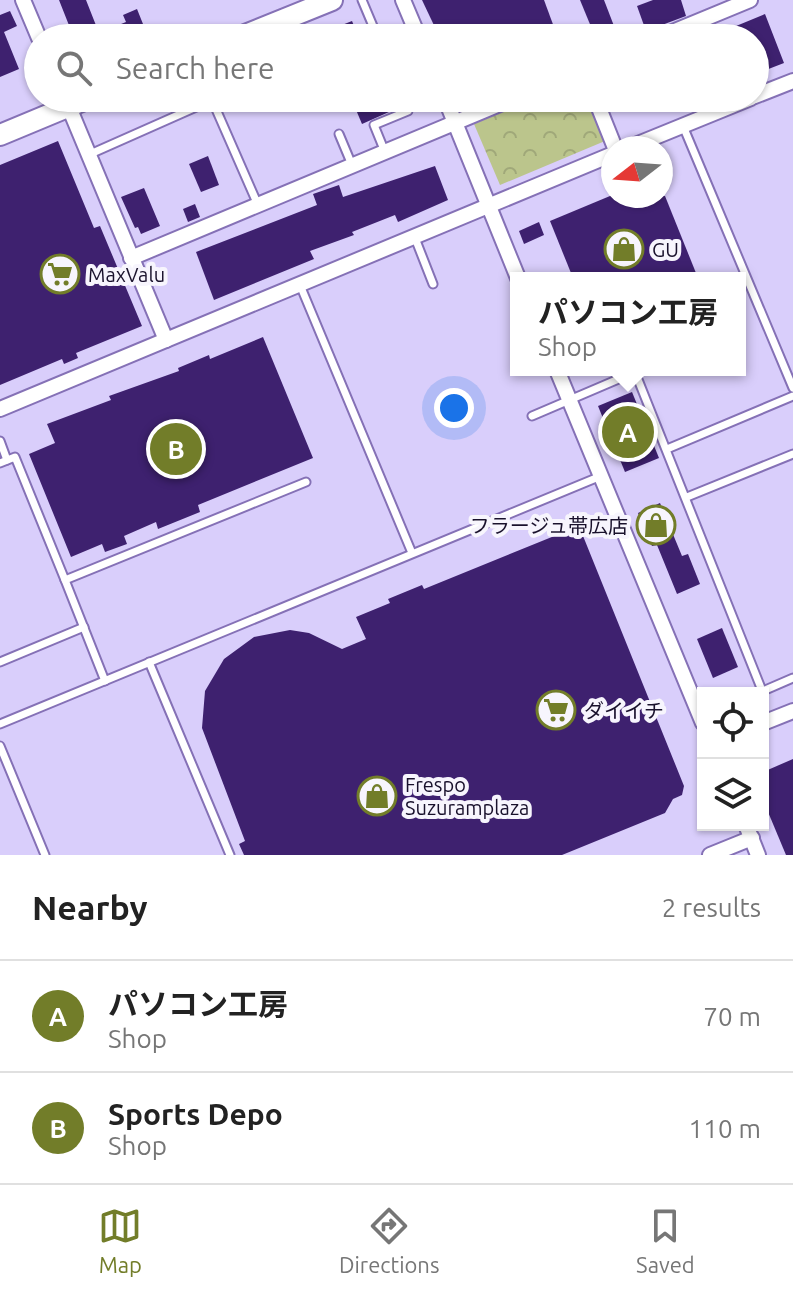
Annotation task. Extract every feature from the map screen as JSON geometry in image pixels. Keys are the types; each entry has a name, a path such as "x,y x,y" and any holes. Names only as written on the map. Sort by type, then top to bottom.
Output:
{"street":[{"path":"23,0 33,24"},
{"path":"273,24 332,0"},
{"path":"403,0 413,24"},
{"path":"692,24 750,0"},
{"path":"769,91 793,81"},
{"path":"0,135 46,112"},
{"path":"70,112 166,340"},
{"path":"451,112 516,272"},
{"path":"131,258 481,112"},
{"path":"601,112 610,136"},
{"path":"658,136 717,112"},
{"path":"0,409 601,159"},
{"path":"559,376 697,708"},
{"path":"769,721 793,711"},
{"path":"710,855 749,832 758,855"}],"lane":[{"path":"362,0 372,24"},
{"path":"88,155 185,112"},
{"path":"217,112 258,205"},
{"path":"385,152 374,125 406,112"},
{"path":"683,126 740,272"},
{"path":"339,134 352,166"},
{"path":"415,238 433,284"},
{"path":"300,285 412,553"},
{"path":"746,287 793,388"},
{"path":"532,416 622,376"},
{"path":"636,376 761,687"},
{"path":"667,449 793,396"},
{"path":"0,441 4,461 15,457 105,681"},
{"path":"687,497 793,454"},
{"path":"0,724 601,476"},
{"path":"65,580 306,482"},
{"path":"0,662 84,627"},
{"path":"149,662 230,855"},
{"path":"769,689 793,678"},
{"path":"0,746 45,855"}],"green space":[{"path":"503,112 594,112 603,136 601,143 500,185 474,124"}],"building":[{"path":"59,0 86,0 95,24 68,24"},
{"path":"422,0 544,0 553,24 433,24"},
{"path":"580,0 604,0 613,24 590,24"},
{"path":"653,0 681,0 686,16 665,24 643,24 637,6"},
{"path":"137,9 143,24 121,24 126,22 123,15"},
{"path":"10,11 17,26 4,32 19,69 0,77 0,15"},
{"path":"765,14 769,24 741,24"},
{"path":"769,24 784,63 769,69"},
{"path":"357,112 389,112 362,124"},
{"name":"MaxValu","path":"58,141 94,228 100,226 142,326 76,353 78,358 64,364 62,359 0,385 0,165"},
{"path":"208,156 219,185 201,192 189,164"},
{"path":"435,166 448,200 398,222 395,215 352,232 354,235 310,251 314,259 214,300 196,252 317,205 313,194 339,185 343,197"},
{"path":"144,188 160,226 141,234 138,227 135,228 121,197"},
{"name":"GU","path":"601,200 601,208 670,208 696,272 571,272 550,221"},
{"path":"195,204 200,217 188,222 183,209"},
{"path":"539,222 544,235 524,244 519,231"},
{"path":"263,337 313,458 198,505 200,512 158,529 156,522 124,536 127,544 105,552 102,544 71,557 29,454 55,443 47,424 111,400 109,396 179,371 178,368 209,355 210,359"},
{"path":"632,392 659,458 625,472 598,406"},
{"path":"660,503 682,556 688,554 700,584 677,594 657,545 652,546 638,513"},
{"path":"579,526 684,786 682,795 673,799 665,813 562,855 244,855 239,844 245,841 202,728 205,691 224,659 254,637 290,630 309,633 342,649 366,639 356,617 390,603 388,599 422,585 424,589"},
{"path":"722,628 738,667 713,678 697,639"},
{"path":"793,759 793,855 786,855 769,814 769,769"}],"place":[{"name":"GU","path":"624,249"},
{"name":"MaxValu","path":"60,274"},
{"name":"パソコン工房","path":"628,432"},
{"name":"Sports Depo","path":"176,449"},
{"name":"フラージュ帯広店","path":"656,525"},
{"name":"ダイイチ","path":"556,710"},
{"name":"Frespo Suzuramplaza","path":"377,796"}]}
